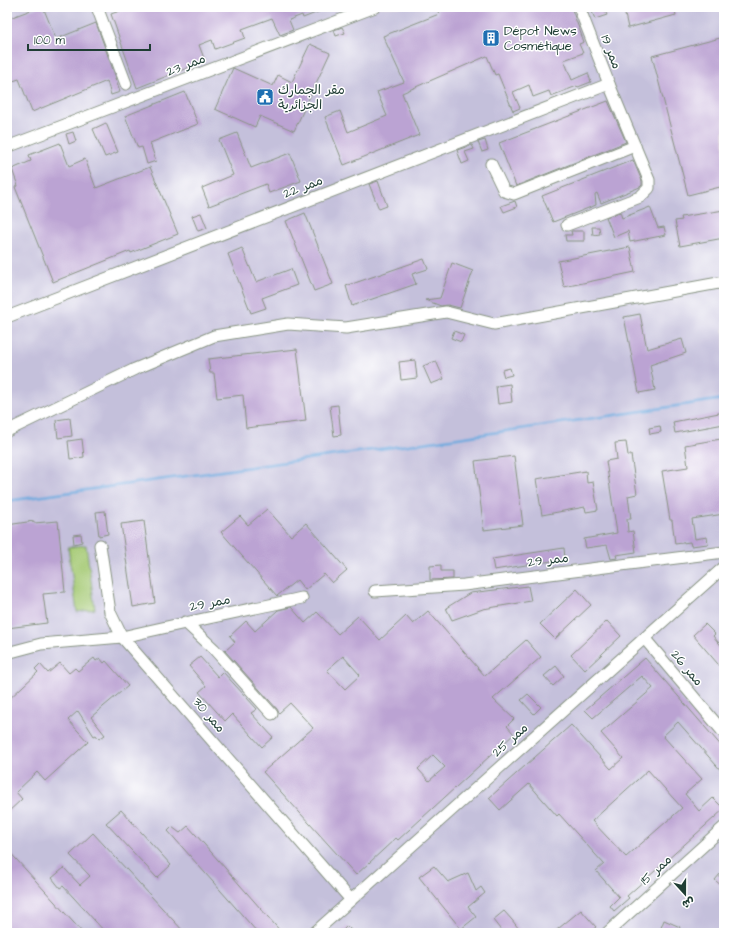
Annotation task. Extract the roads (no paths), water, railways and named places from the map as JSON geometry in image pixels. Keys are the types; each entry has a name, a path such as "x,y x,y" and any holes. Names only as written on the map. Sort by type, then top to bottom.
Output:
{"lane":[{"path":"98,7 126,84"},
{"name":"ممر 23","path":"7,147 376,7"},
{"name":"ممر 19","path":"567,225 640,197 649,188 649,180 579,7"},
{"name":"ممر 22","path":"7,317 609,84"},
{"path":"491,164 504,191 514,194 635,146"},
{"path":"7,431 135,370 214,336 288,324 346,328 446,312 494,324 724,282"},
{"name":"ممر 30","path":"100,545 110,612 122,637 351,900"},
{"name":"ممر 29","path":"375,591 464,585 724,552"},
{"name":"ممر 25","path":"314,933 724,567"},
{"name":"ممر 29","path":"122,637 185,622 302,598"},
{"path":"185,622 214,650 272,714"},
{"path":"7,653 41,644 122,637"},
{"name":"ممر 26","path":"645,639 724,733"},
{"name":"ممر 15","path":"607,933 724,827"}],"waterway":[{"path":"7,501 724,399"}],"place":[{"name":"Dépot News Cosmétique","path":"491,38"},
{"name":"مقر الجمارك الجزائرية","path":"265,97"}]}
